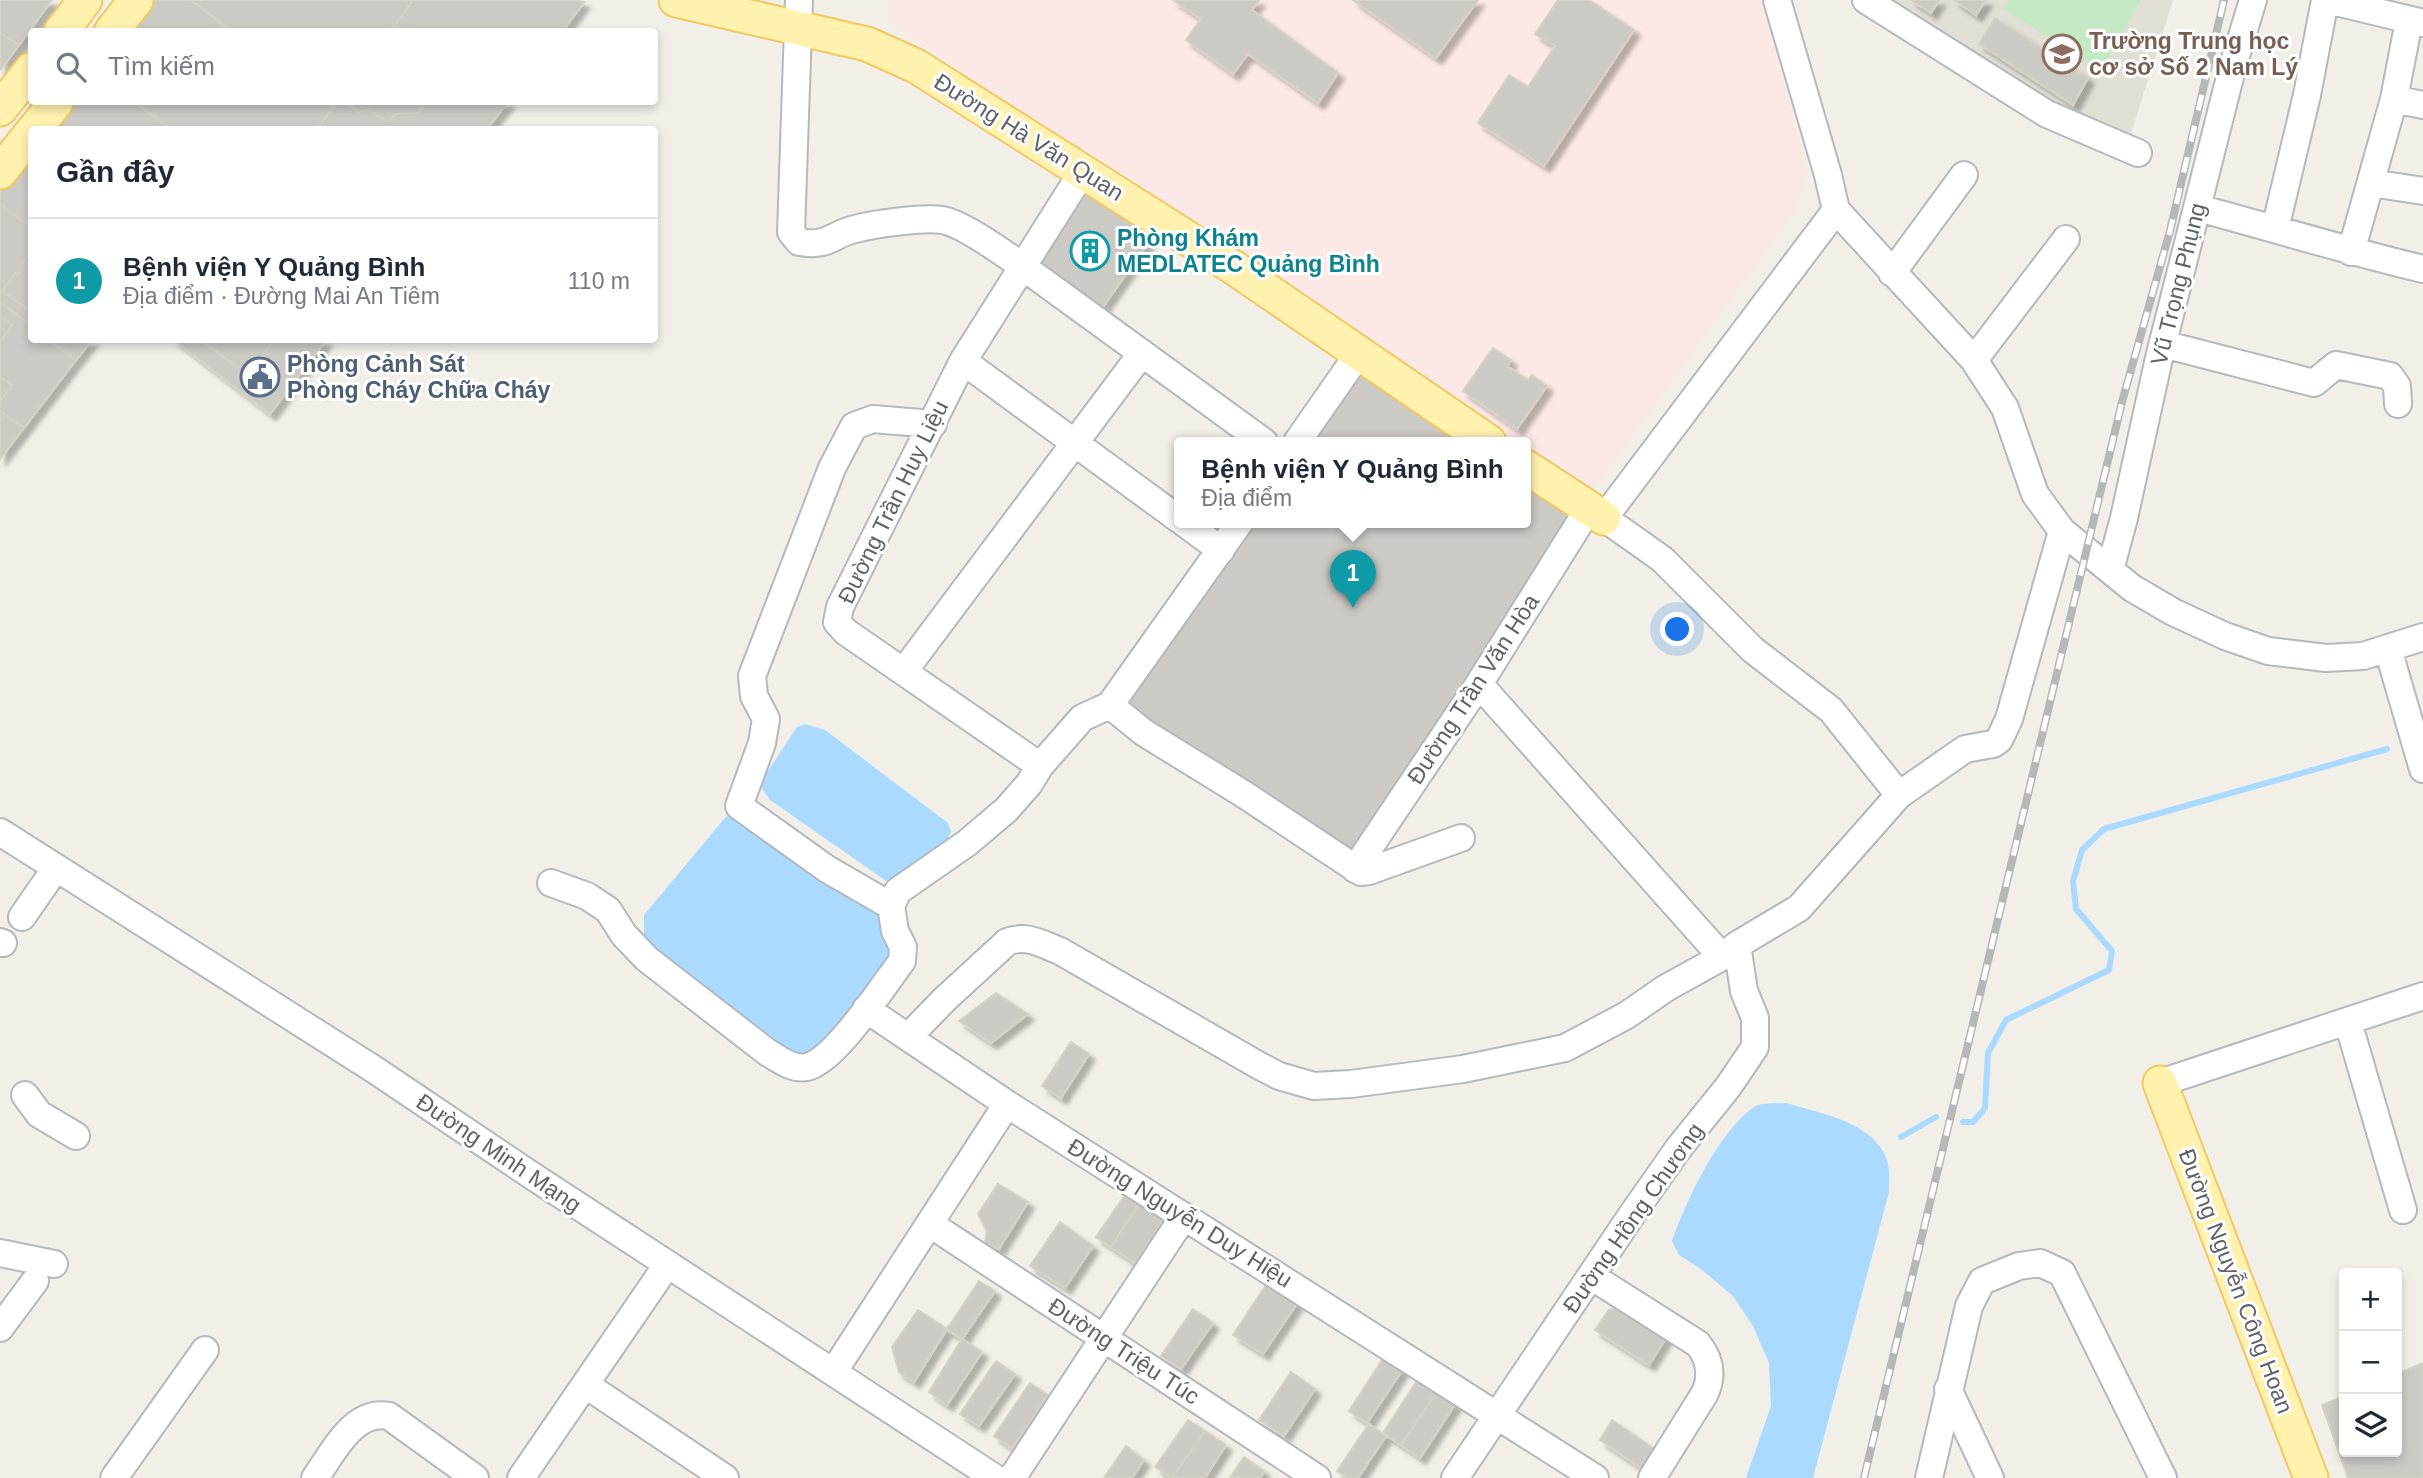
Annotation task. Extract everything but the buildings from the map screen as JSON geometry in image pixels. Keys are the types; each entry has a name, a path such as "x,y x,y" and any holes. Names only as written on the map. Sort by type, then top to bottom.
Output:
{"main road":[{"path":"64,28 85,0"},
{"path":"114,28 136,0"},
{"name":"Đường Hà Văn Quan","path":"676,0 799,14 916,66 1233,267 1482,437"},
{"path":"28,74 3,106 40,122"},
{"path":"0,172 28,137"},
{"path":"1531,470 1597,513"},
{"name":"Đường Nguyễn Công Hoan","path":"2160,1083 2311,1478"}],"street":[{"path":"1777,0 1836,211 1974,359 2005,408 2035,494 2062,531 2132,588 2174,612 2225,636 2268,652 2326,659 2363,656 2423,637"},
{"path":"1866,0 2047,114 2138,153"},
{"name":"Vũ Trọng Phụng","path":"2110,570 2163,344 2232,69 2253,0"},
{"path":"2275,229 2326,0 2416,22 2351,252"},
{"path":"799,14 791,232 799,242 817,245 854,229 912,220 944,220 985,240 1257,437"},
{"path":"2394,99 2423,105"},
{"name":"Đường Trần Huy Liệu","path":"1040,766 846,632 837,622 840,607 963,361 1083,171"},
{"path":"1892,273 1964,175"},
{"path":"2371,183 2423,191"},
{"path":"2198,208 2351,252 2423,269"},
{"name":"Đường Trần Văn Hòa","path":"1355,869 1597,513 1836,211"},
{"path":"1974,359 2066,239"},
{"path":"2163,344 2314,383 2336,365 2390,376 2397,386 2398,404"},
{"path":"904,671 1142,353"},
{"path":"1300,437 1359,353"},
{"path":"963,361 1174,516"},
{"path":"891,906 827,869 739,806 762,743 766,719 754,696 752,676 832,468 853,426 873,419 933,424"},
{"path":"1597,513 1662,559 1753,650 1831,710 1899,795"},
{"path":"1191,528 1221,550"},
{"path":"551,883 587,896 608,910 624,935 647,959 767,1052 787,1065 806,1067 821,1060 837,1046 902,961 903,947 895,931 891,906 898,891 967,843 1006,810 1082,718 1110,705 1237,528"},
{"path":"909,1036 944,999 1007,942 1017,938 1030,939 1060,951 1279,1076 1314,1086 1351,1084 1463,1069 1565,1048 1628,1015 1666,988 1799,908 1899,795 1965,749 1993,744 1999,740 2009,719 2062,531"},
{"path":"2388,649 2423,769"},
{"path":"1479,684 1730,951"},
{"path":"1110,705 1143,733 1245,795 1355,869 1369,871 1461,838"},
{"name":"Đường Minh Mạng","path":"0,832 375,1070 667,1265 995,1478"},
{"path":"22,917 56,867"},
{"name":"Đường Hồng Chương","path":"1455,1478 1678,1149 1728,1087 1755,1047 1755,1018 1730,951"},
{"path":"2160,1083 2423,996"},
{"name":"Đường Nguyễn Duy Hiệu","path":"866,1009 1007,1104 1595,1478"},
{"path":"2348,1022 2403,1210"},
{"path":"25,1095 38,1114 76,1136"},
{"path":"834,1371 1007,1104"},
{"path":"1012,1478 1184,1216"},
{"name":"Đường Triệu Túc","path":"930,1224 1317,1478"},
{"path":"0,1253 44,1273 0,1328"},
{"path":"1929,1478 1969,1306 1982,1282 2019,1266 2040,1263 2062,1273 2163,1478"},
{"path":"521,1478 667,1265"},
{"path":"1591,1276 1698,1344 1706,1354 1710,1383 1652,1478"},
{"path":"114,1478 205,1350"},
{"path":"586,1385 724,1478"},
{"path":"1948,1389 1990,1478"},
{"path":"315,1478 358,1423 369,1415 382,1415 389,1416 475,1478"}],"shaded area":[{"path":"888,0 1764,0 1807,174 1794,212 1592,492 1531,452 1531,437 1509,437 889,23"},
{"name":"Trường Trung học cơ sở Số 2 Nam Lý","path":"1884,0 2173,0 2130,137 2050,107"}],"green space":[{"path":"2009,0 2141,0 2101,71 2004,9"}],"water":[{"path":"805,724 825,730 948,823 951,832 948,838 892,885 770,800 760,786 797,727"},
{"path":"730,812 887,916 897,946 859,1010 806,1056 793,1053 644,940 644,915"},
{"path":"1786,1103 1844,1121 1870,1136 1887,1160 1889,1192 1813,1478 1746,1478 1771,1406 1769,1363 1753,1326 1733,1296 1701,1269 1679,1255 1672,1241 1695,1187 1728,1132 1757,1105"}],"waterway":[{"path":"1963,1122 1973,1122 1985,1108 1988,1053 2006,1020 2109,970 2112,951 2076,909 2073,881 2082,850 2104,829 2387,749"},
{"path":"1901,1137 1936,1117"}],"railway":[{"path":"1864,1478 2122,402 2170,231 2224,0"}],"place":[{"name":"Trường Trung học cơ sở Số 2 Nam Lý","path":"2062,54"},
{"name":"Phòng Khám MEDLATEC Quảng Bình","path":"1090,251"},
{"name":"Phòng Cảnh Sát Phòng Cháy Chữa Cháy","path":"260,377"},
{"name":"Bệnh viện Y Quảng Bình","path":"1353,608"}]}
